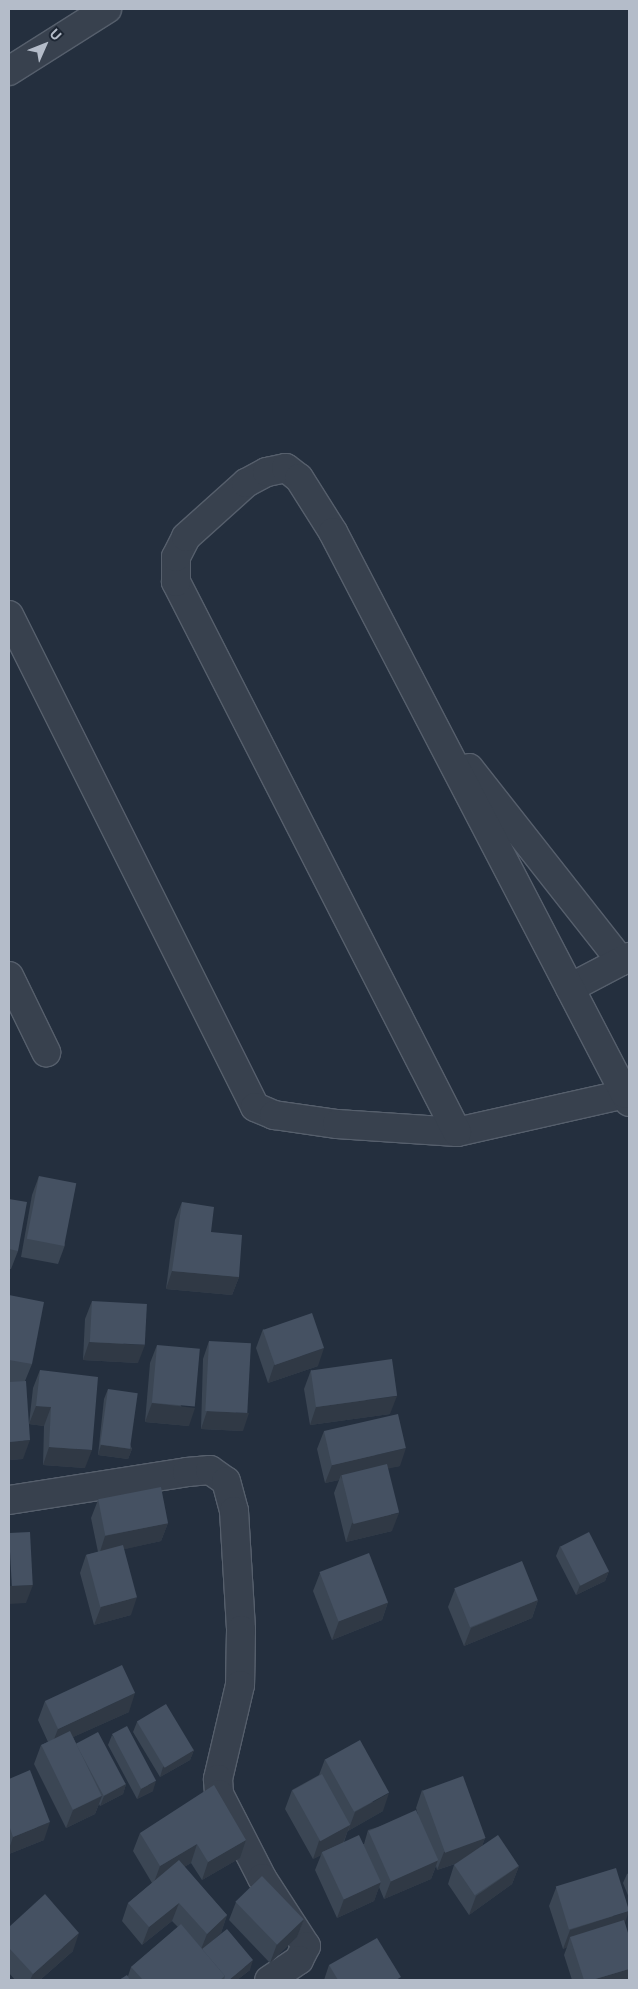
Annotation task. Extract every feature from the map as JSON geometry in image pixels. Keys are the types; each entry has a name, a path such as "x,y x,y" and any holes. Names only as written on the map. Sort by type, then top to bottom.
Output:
{"street":[{"path":"9,71 107,9"},
{"path":"9,616 255,1107 274,1115 337,1124 457,1132 627,1098 333,532 298,478 286,468 267,472 246,483 186,537 176,557 176,582 457,1132"},
{"path":"428,715 625,959 570,988"},
{"path":"9,976 46,1052"},
{"path":"9,1500 187,1472 210,1470 226,1481 234,1511 241,1630 240,1685 219,1772 219,1794 262,1878 306,1946 300,1960 269,1980"}],"building":[{"path":"39,1176 76,1183 64,1246 27,1239"},
{"path":"9,1199 27,1202 18,1251 9,1249"},
{"path":"182,1202 214,1207 211,1232 242,1235 239,1277 172,1271"},
{"path":"9,1295 44,1302 32,1364 9,1360"},
{"path":"92,1301 147,1304 145,1345 90,1342"},
{"path":"312,1313 324,1348 275,1365 263,1330"},
{"path":"209,1341 251,1343 247,1413 205,1411"},
{"path":"157,1345 200,1349 195,1407 152,1403"},
{"path":"392,1359 397,1396 316,1407 311,1370"},
{"path":"40,1370 98,1377 92,1450 49,1447 51,1407 36,1406"},
{"path":"26,1381 30,1440 9,1442 9,1382"},
{"path":"108,1389 138,1393 130,1449 100,1444"},
{"path":"398,1414 406,1448 332,1465 324,1431"},
{"path":"387,1464 399,1513 353,1524 341,1475"},
{"path":"161,1487 168,1523 105,1536 98,1499"},
{"path":"30,1532 33,1585 12,1586 9,1533"},
{"path":"589,1532 609,1571 580,1586 560,1547"},
{"path":"123,1545 137,1597 100,1607 86,1555"},
{"path":"369,1553 388,1602 339,1621 320,1572"},
{"path":"522,1561 538,1600 470,1627 454,1588"},
{"path":"122,1665 135,1693 58,1729 45,1701"},
{"path":"166,1704 194,1750 165,1768 137,1722"},
{"path":"127,1726 156,1781 141,1789 112,1734"},
{"path":"70,1731 102,1796 73,1810 41,1745"},
{"path":"98,1732 126,1784 104,1796 76,1744"},
{"path":"360,1740 389,1792 354,1812 325,1759"},
{"path":"30,1770 50,1822 13,1837 9,1825 9,1779"},
{"path":"322,1774 350,1825 320,1841 292,1790"},
{"path":"463,1776 486,1838 445,1853 423,1791"},
{"path":"214,1785 246,1840 208,1862 197,1844 160,1866 140,1833"},
{"path":"416,1810 438,1860 391,1881 368,1831"},
{"path":"359,1835 381,1882 344,1899 322,1852"},
{"path":"498,1835 519,1866 475,1895 454,1865"},
{"path":"179,1860 227,1915 207,1934 179,1903 149,1927 128,1903"},
{"path":"616,1868 629,1911 569,1929 556,1886"},
{"path":"262,1876 304,1919 277,1945 235,1902"},
{"path":"45,1894 79,1933 33,1974 9,1948 9,1927"},
{"path":"624,1920 629,1936 629,1969 592,1980 584,1980 570,1937"},
{"path":"181,1924 225,1976 220,1980 143,1980 131,1967"},
{"path":"227,1929 253,1960 229,1980 224,1980 225,1976 202,1949"},
{"path":"377,1938 401,1977 396,1980 338,1980 329,1965"},
{"path":"127,1975 130,1980 119,1980"}]}
